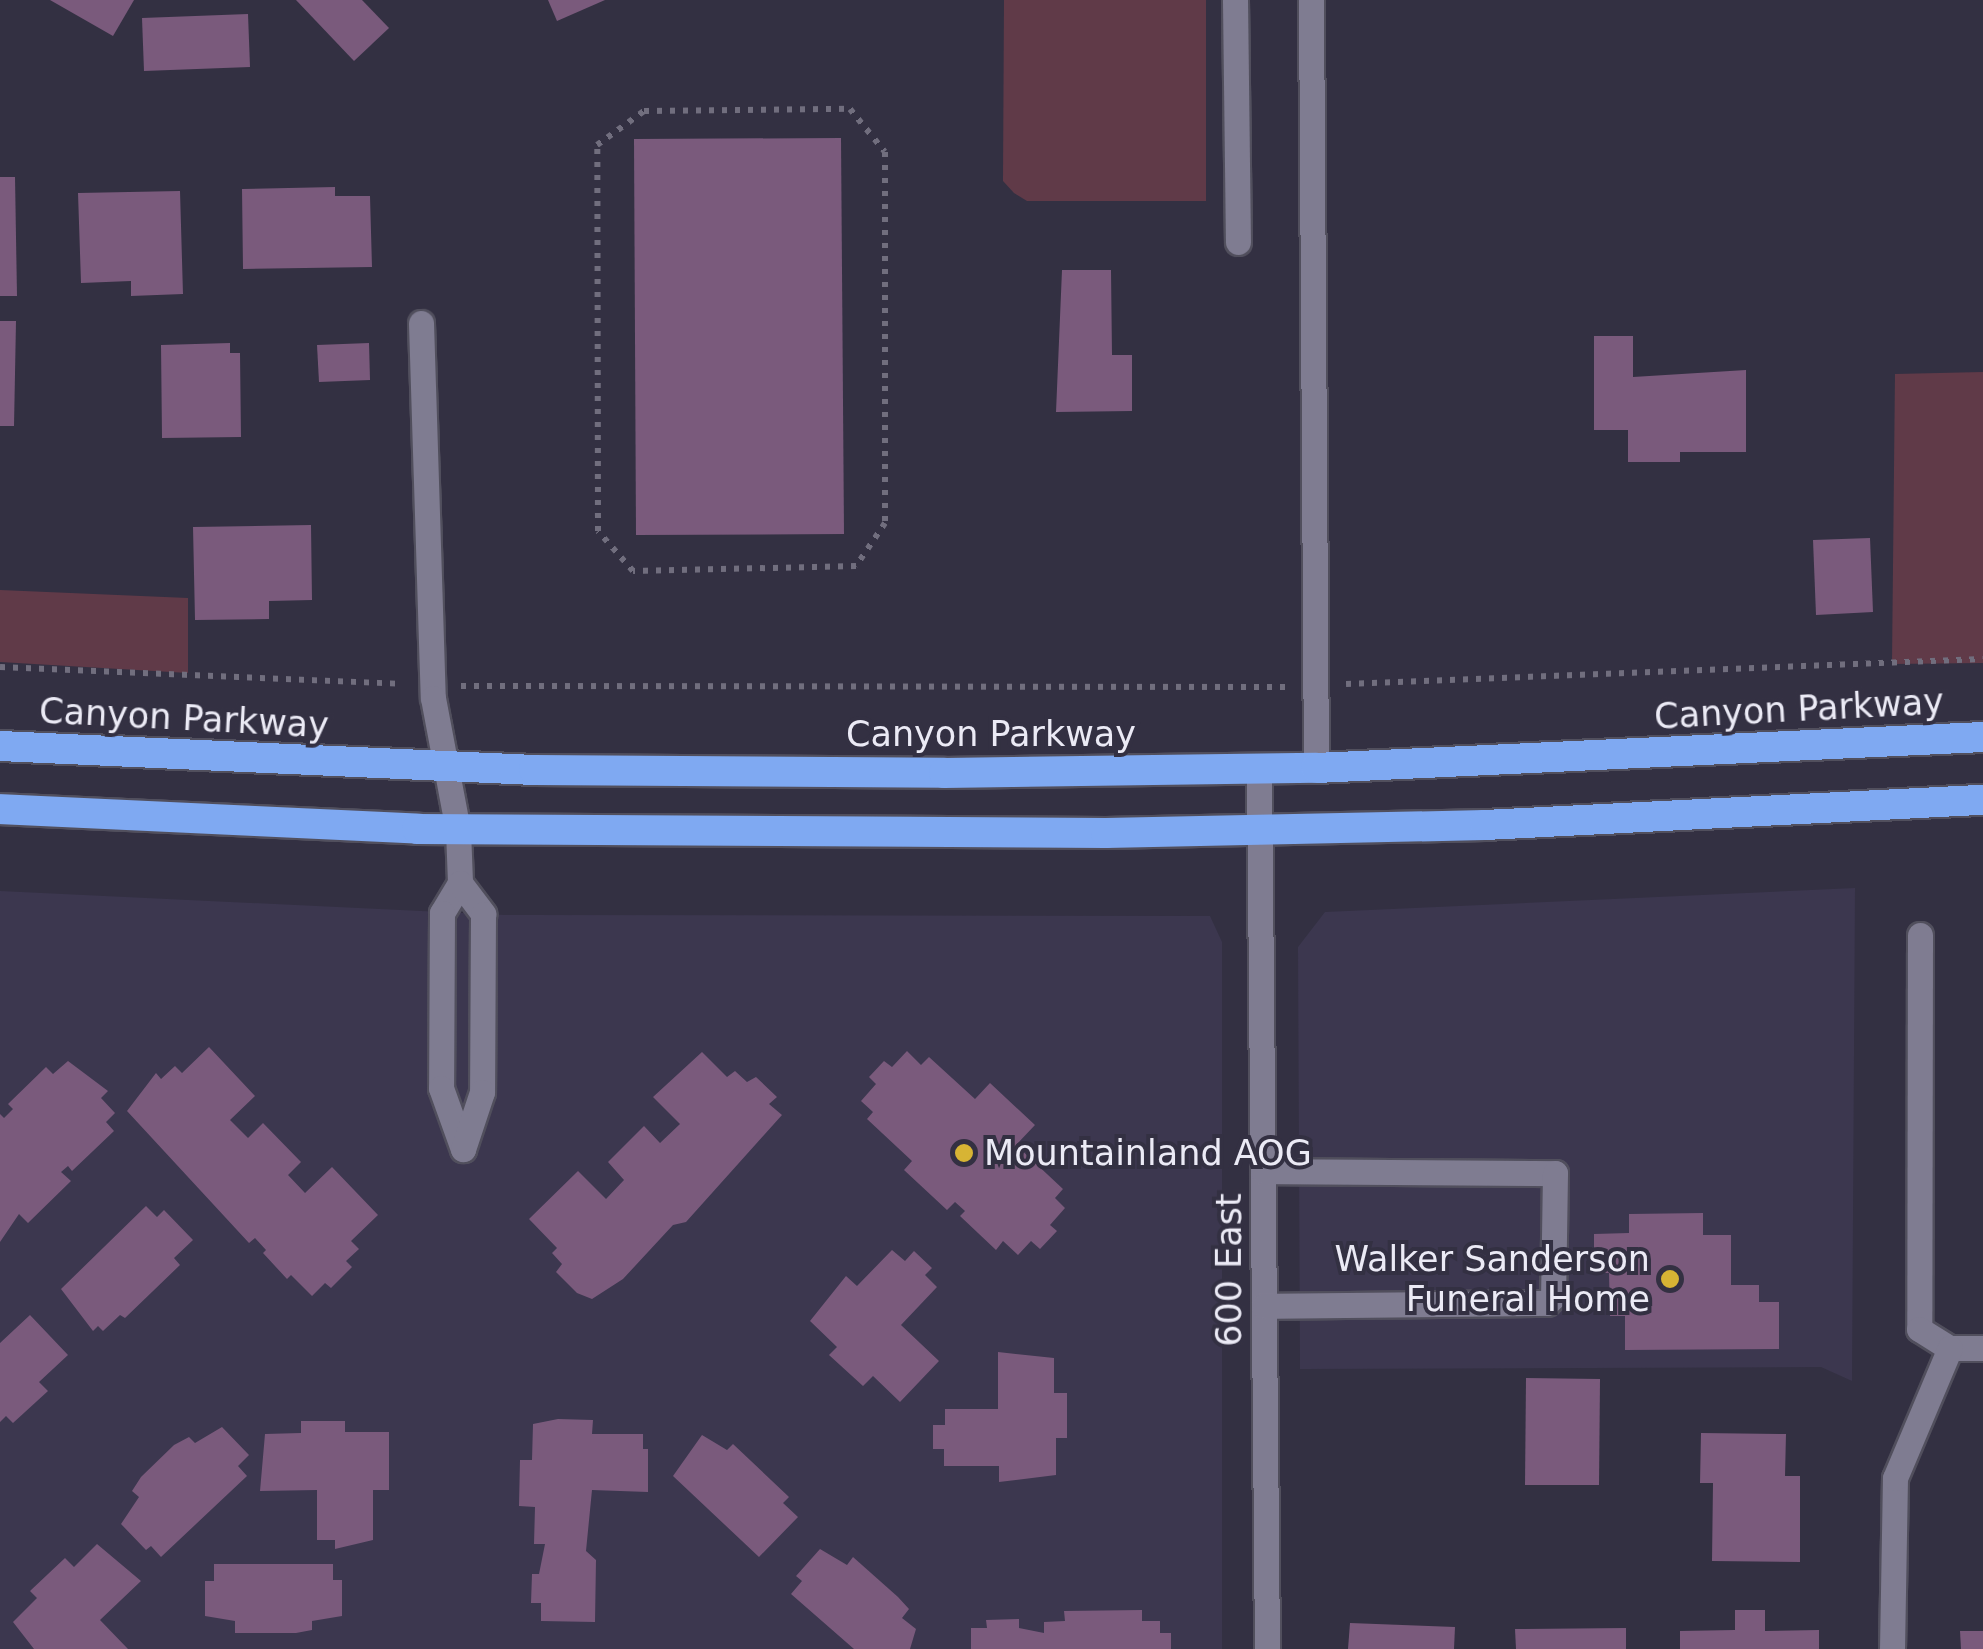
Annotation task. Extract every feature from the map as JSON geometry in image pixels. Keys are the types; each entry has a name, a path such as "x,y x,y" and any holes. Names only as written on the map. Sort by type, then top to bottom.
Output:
{"highway":[{"name":"Canyon Parkway","path":"0,746 445,768 1259,770 1983,738"},
{"path":"0,809 458,830 1260,832 1983,800"}],"street":[{"path":"1236,0 1238,242"},
{"path":"1312,0 1316,768"},
{"path":"421,323 432,686 458,830 460,883 442,913 441,1088 463,1150 482,1092 483,914 460,883"},
{"name":"600 East","path":"1259,770 1267,1649"},
{"path":"1920,936 1919,1329 1950,1348 1983,1348"},
{"path":"1263,1171 1555,1173 1553,1297 1546,1303 1264,1306"},
{"path":"1892,1649 1895,1478 1950,1348"}],"path":[{"path":"850,109 886,152 886,523 856,566 633,570 598,531 597,145 644,111 850,109"},
{"path":"0,667 432,686 1315,685 1983,659"}],"shaded area":[{"path":"1004,0 1206,0 1206,201 1027,201 1014,193 1003,181"},
{"path":"1983,372 1983,663 1892,664 1895,374"},
{"path":"0,590 188,598 188,673 0,662"},
{"path":"1855,888 1852,1381 1821,1367 1300,1369 1298,947 1325,912"},
{"path":"0,891 505,915 1210,916 1222,942 1222,1649 0,1649"}],"building":[{"path":"50,0 134,0 113,36"},
{"path":"296,0 362,0 389,28 354,61"},
{"path":"548,0 605,0 557,21"},
{"path":"248,14 250,67 144,71 142,18"},
{"path":"841,138 844,534 636,535 634,139"},
{"path":"0,177 15,177 17,296 0,296"},
{"path":"335,187 335,196 370,196 372,267 243,269 242,189"},
{"path":"180,191 183,294 131,296 131,281 81,283 78,193"},
{"path":"1062,270 1111,270 1112,355 1132,355 1132,411 1056,412"},
{"path":"0,321 16,321 14,426 0,426"},
{"path":"1594,336 1633,336 1633,377 1746,370 1746,452 1680,452 1680,462 1628,462 1628,430 1594,430"},
{"path":"230,343 230,353 240,353 241,437 162,438 161,345"},
{"path":"369,343 370,380 319,382 317,345"},
{"path":"311,525 312,600 269,601 269,619 195,620 193,527"},
{"path":"1870,538 1873,612 1816,615 1813,540"},
{"path":"209,1047 255,1096 230,1120 248,1138 263,1123 301,1162 288,1175 305,1193 332,1167 378,1215 351,1241 359,1249 346,1261 352,1267 331,1288 325,1283 312,1296 291,1275 287,1279 255,1238 249,1243 127,1111 156,1073 161,1079 175,1066 182,1073"},
{"name":"Mountainland AOG","path":"907,1051 921,1065 929,1057 975,1099 990,1083 1035,1125 1016,1145 1063,1189 1055,1198 1065,1208 1050,1225 1057,1231 1040,1249 1031,1241 1018,1255 1003,1241 996,1250 960,1216 965,1211 955,1202 947,1210 904,1170 912,1161 867,1119 873,1112 861,1101 876,1084 869,1077 884,1061 892,1067"},
{"path":"702,1052 727,1077 735,1071 747,1082 756,1077 777,1097 769,1104 782,1115 686,1222 673,1225 623,1279 592,1299 577,1293 556,1272 562,1264 552,1253 557,1248 529,1219 578,1171 606,1199 624,1180 608,1162 644,1126 660,1143 680,1124 653,1097"},
{"path":"68,1061 108,1091 101,1098 115,1113 106,1122 114,1131 72,1171 68,1166 61,1172 71,1181 28,1223 19,1214 0,1242 0,1114 4,1118 13,1109 8,1104 46,1067 53,1074"},
{"path":"146,1206 157,1217 164,1210 193,1240 174,1258 180,1265 125,1318 120,1315 103,1331 98,1326 93,1331 61,1289"},
{"name":"Walker Sanderson Funeral Home","path":"1703,1213 1703,1235 1731,1235 1731,1285 1759,1285 1759,1302 1779,1302 1779,1349 1625,1350 1625,1316 1610,1316 1609,1273 1594,1273 1594,1234 1629,1233 1629,1214"},
{"path":"892,1250 905,1261 914,1251 932,1268 925,1275 937,1287 901,1325 939,1361 900,1402 873,1376 863,1386 829,1355 837,1347 810,1321 846,1276 857,1286"},
{"path":"30,1315 68,1355 39,1382 48,1391 13,1423 6,1416 0,1422 0,1343"},
{"path":"998,1352 1054,1358 1054,1393 1067,1393 1067,1438 1056,1438 1056,1475 999,1482 999,1466 944,1466 944,1449 933,1449 933,1425 945,1425 945,1409 998,1409"},
{"path":"1526,1378 1600,1379 1599,1485 1525,1485"},
{"path":"558,1419 593,1420 592,1434 643,1434 643,1449 648,1449 648,1492 592,1490 586,1551 596,1560 595,1622 541,1621 541,1603 531,1603 532,1574 539,1574 545,1544 534,1544 535,1507 519,1506 520,1460 532,1460 533,1424"},
{"path":"301,1421 345,1421 345,1432 389,1432 389,1490 373,1490 373,1540 335,1549 335,1540 317,1540 317,1490 260,1491 265,1434 301,1433"},
{"path":"222,1427 249,1455 238,1466 247,1476 161,1557 151,1546 146,1550 121,1524 139,1497 132,1491 174,1445 189,1437 195,1443"},
{"path":"1701,1433 1786,1434 1785,1476 1800,1476 1800,1562 1712,1561 1713,1483 1700,1483"},
{"path":"702,1435 727,1450 733,1444 789,1497 783,1503 798,1517 759,1557 673,1476"},
{"path":"97,1544 141,1581 100,1620 128,1649 34,1649 13,1622 37,1598 30,1591 65,1558 74,1567"},
{"path":"820,1549 847,1565 853,1557 909,1609 902,1618 916,1629 910,1649 854,1649 791,1594 802,1581 796,1576"},
{"path":"214,1564 333,1564 333,1580 342,1580 342,1616 312,1621 312,1630 296,1633 235,1633 235,1621 205,1616 205,1581 214,1581"},
{"path":"1142,1610 1142,1621 1160,1621 1160,1633 1171,1633 1171,1649 971,1649 971,1628 987,1628 986,1620 1019,1619 1019,1628 1044,1633 1044,1622 1065,1621 1064,1611"},
{"path":"1735,1610 1765,1610 1765,1631 1819,1630 1819,1649 1680,1649 1680,1631 1735,1630"},
{"path":"1350,1623 1455,1627 1454,1649 1348,1649"},
{"path":"1626,1628 1626,1649 1516,1649 1515,1629"},
{"path":"1960,1631 1983,1631 1983,1649 1961,1649"}],"place":[{"name":"Mountainland AOG","path":"964,1153"},
{"name":"Walker Sanderson Funeral Home","path":"1670,1279"}]}
